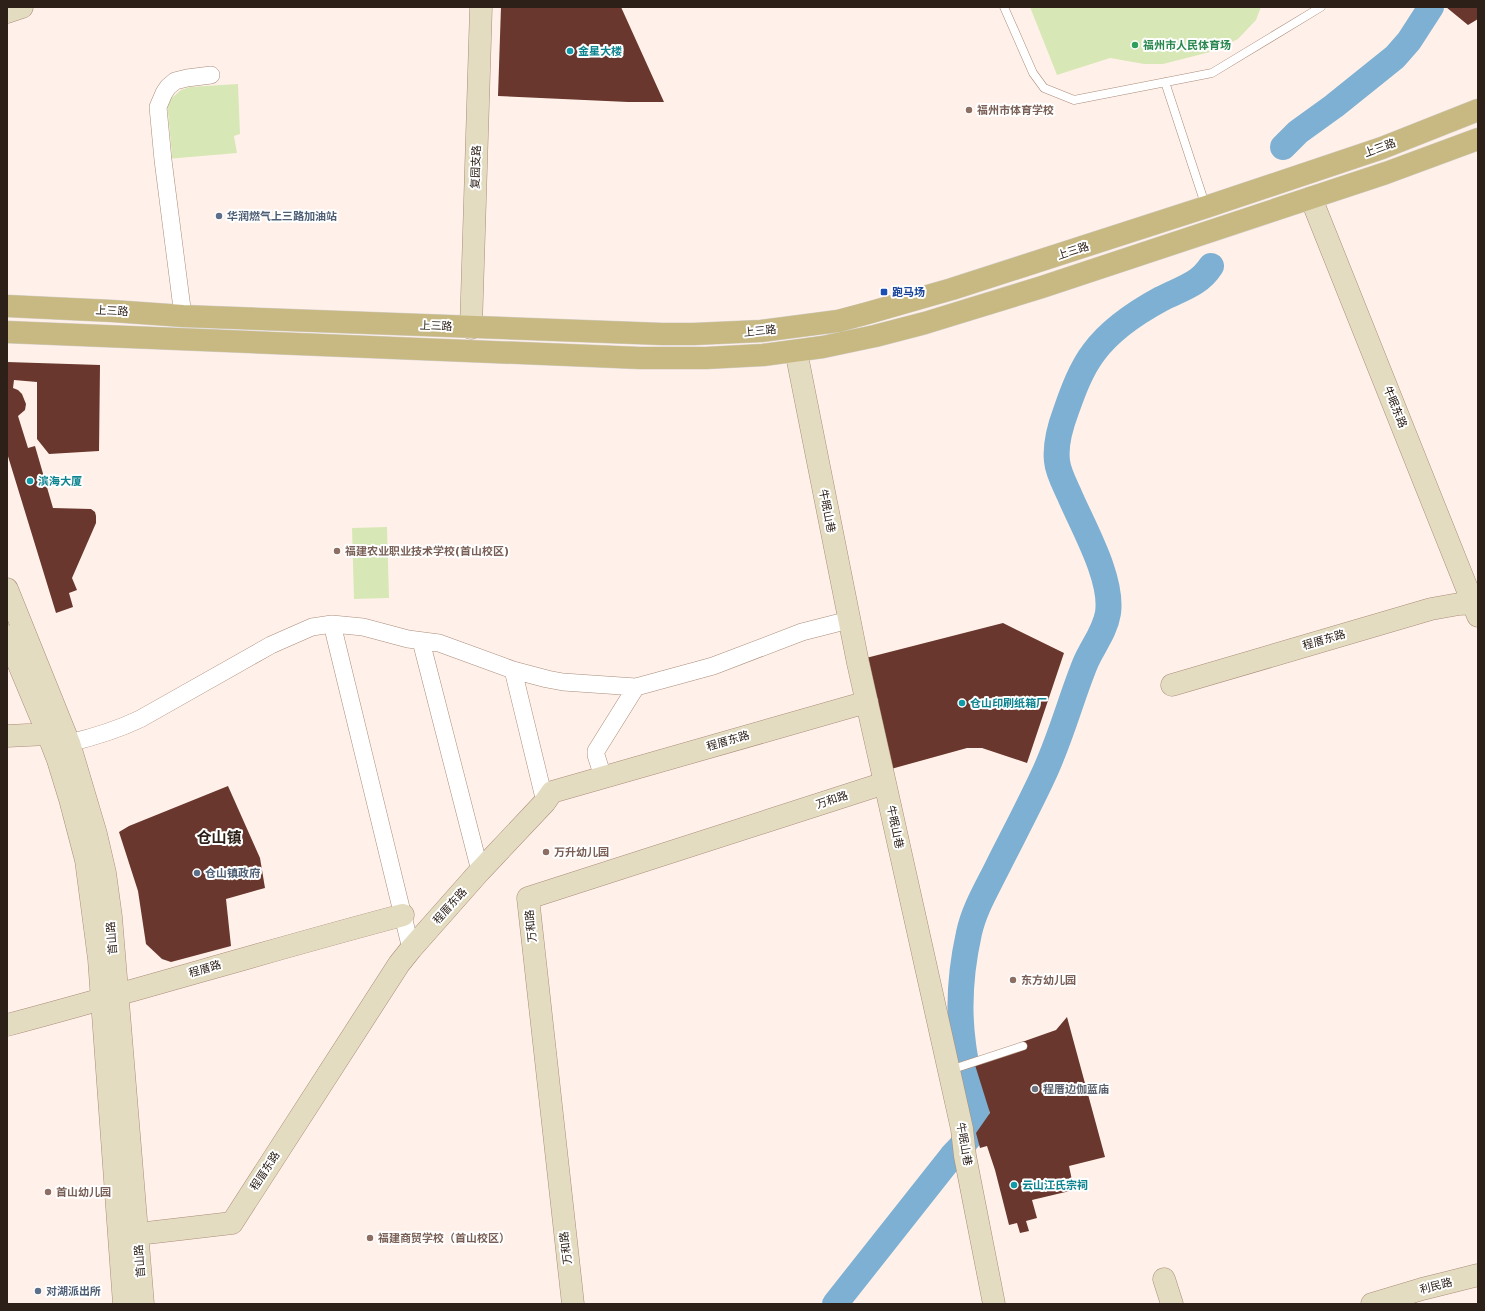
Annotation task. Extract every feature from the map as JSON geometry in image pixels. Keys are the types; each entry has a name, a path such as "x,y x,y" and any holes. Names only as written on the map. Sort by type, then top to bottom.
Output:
{"main road":[{"name":"上三路","path":"7,306 183,316 471,328 694,334 760,331 838,321 960,286 1206,207 1382,148 1478,110"},
{"path":"7,332 640,358 732,358 796,351 849,342 925,323 1042,287 1386,173 1478,139"},
{"path":"7,342 61,335"}],"street":[{"path":"7,12 22,7"},
{"name":"复园支路","path":"471,328 482,7"},
{"path":"183,316 163,160 158,106 168,87 175,81 211,75"},
{"name":"牛眠东路","path":"1311,198 1476,607"},
{"path":"7,296 87,301 112,311"},
{"name":"牛眠山巷","path":"796,351 849,620 885,783 952,1070 965,1156 994,1304"},
{"name":"首山路","path":"7,589 69,743 94,827 105,873 111,917 109,997 124,1304"},
{"name":"程厝东路","path":"1172,685 1431,610 1459,604 1476,607"},
{"path":"69,743 108,732 140,719 271,646 312,627 332,624 363,627 396,636 443,644 513,670 554,681 636,687 713,666 802,632 849,620"},
{"path":"332,624 410,949"},
{"name":"首山路","path":"7,636 48,734 70,799 86,860 98,959 109,997 138,1234 142,1304"},
{"path":"421,641 480,871"},
{"path":"513,670 545,802"},
{"path":"603,777 596,751 636,687"},
{"name":"程厝东路","path":"138,1234 232,1223 410,949 480,871 545,802 552,792 867,702"},
{"path":"7,736 48,734"},
{"name":"万和路","path":"573,1304 528,898 885,783"},
{"name":"程厝路","path":"7,1025 275,949 403,915"},
{"name":"利民路","path":"1372,1304 1422,1289 1478,1275"},
{"path":"1164,1278 1172,1304"}],"lane":[{"path":"1004,7 1033,73 1044,88 1074,100 1212,73 1321,7"},
{"path":"1165,82 1206,207"},
{"path":"952,1070 1023,1046"}],"green space":[{"name":"福州市人民体育场","path":"1030,7 1261,7 1256,20 1238,39 1214,51 1163,64 1144,64 1110,58 1057,75"},
{"path":"238,84 240,134 234,136 237,153 167,159 172,155 167,102 181,90 190,87"},
{"path":"387,527 389,598 354,599 352,528"}],"building":[{"name":"金星大楼","path":"501,7 621,7 664,102 628,102 498,96"},
{"path":"1446,7 1478,7 1478,19 1468,25"},
{"name":"滨海大厦","path":"7,362 100,365 99,451 49,454 37,439 37,382 14,380 13,388 22,394 26,404 25,410 18,416 28,448 35,446 53,508 91,509 95,512 96,516 96,523 72,578 77,590 69,593 73,607 56,613 7,453"},
{"name":"仓山印刷纸箱厂","path":"1003,623 1064,653 1027,763 982,748 967,748 891,769 866,658"},
{"name":"仓山镇政府","path":"228,786 260,858 265,888 226,899 231,946 171,962 162,959 146,944 138,891 119,832 129,826"},
{"name":"程厝边伽蓝庙","path":"1067,1017 1105,1157 1069,1166 1074,1190 1032,1200 1037,1218 1026,1221 1029,1231 1020,1233 1017,1223 1009,1225 995,1170 987,1146 980,1148 976,1133 990,1113 975,1065 1025,1049 1022,1042 1056,1030"}],"waterway":[{"path":"1283,147 1298,132 1334,106 1395,57 1409,41 1431,7"},
{"path":"835,1304 952,1156 969,1137 976,1124 977,1112 965,1057 961,1030 962,974 971,925 981,900 1048,764 1085,664 1104,627 1108,613 1106,584 1102,569 1062,478 1058,465 1058,436 1069,403 1085,366 1094,352 1108,336 1143,310 1201,278 1211,266"}],"place":[{"name":"福州市人民体育场","path":"1135,45"},
{"name":"金星大楼","path":"570,51"},
{"name":"福州市体育学校","path":"969,110"},
{"name":"华润燃气上三路加油站","path":"219,216"},
{"name":"跑马场","path":"884,292"},
{"name":"滨海大厦","path":"30,481"},
{"name":"福建农业职业技术学校(首山校区)","path":"337,551"},
{"name":"仓山印刷纸箱厂","path":"962,703"},
{"name":"万升幼儿园","path":"546,852"},
{"name":"仓山镇政府","path":"197,873"},
{"name":"东方幼儿园","path":"1013,980"},
{"name":"程厝边伽蓝庙","path":"1035,1089"},
{"name":"云山江氏宗祠","path":"1014,1185"},
{"name":"首山幼儿园","path":"48,1192"},
{"name":"福建商贸学校（首山校区）","path":"370,1238"},
{"name":"对湖派出所","path":"38,1291"}],"district":[{"name":"仓山镇","path":"219,838"}]}
